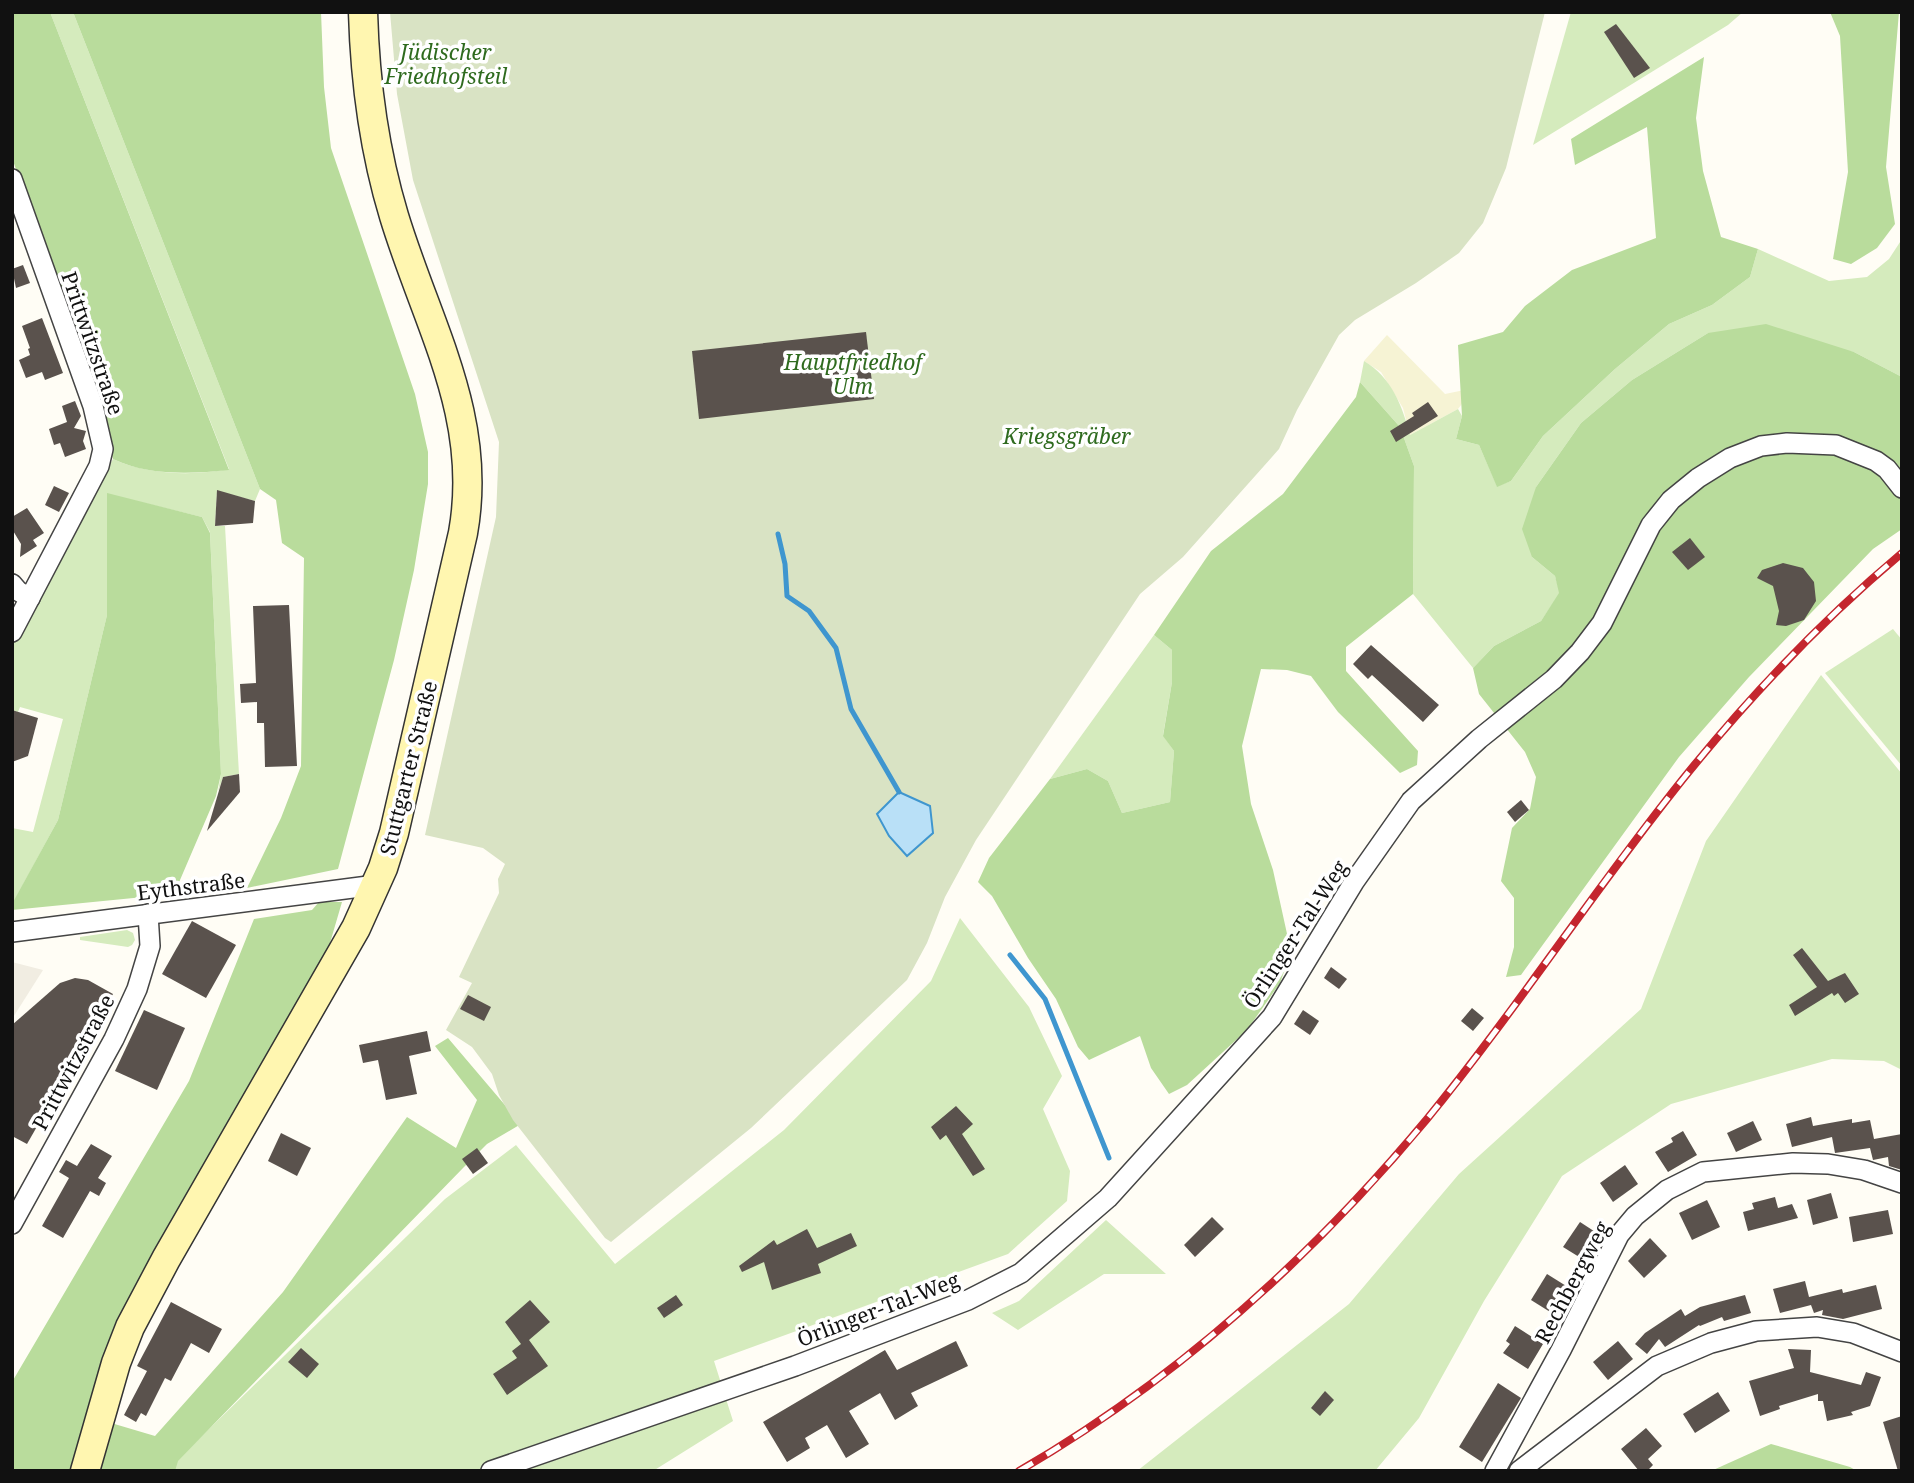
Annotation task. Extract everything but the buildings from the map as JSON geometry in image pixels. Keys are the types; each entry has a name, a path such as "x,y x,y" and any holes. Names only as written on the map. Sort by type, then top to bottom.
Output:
{"main road":[{"name":"Stuttgarter Straße","path":"85,1471 116,1363 130,1327 166,1259 356,928 376,885 392,842 467,509 467,445 456,392 400,236 383,178 367,88 363,12"}],"street":[{"name":"Prittwitzstraße","path":"12,179 93,406 103,449 99,466 12,632"},
{"name":"Örlinger-Tal-Weg","path":"491,1471 795,1366 968,1300 1021,1273 1108,1198 1272,1017 1354,882 1411,802 1479,739 1554,679 1580,652 1602,623 1651,526 1671,500 1698,478 1730,458 1761,446 1787,443 1836,445 1875,461 1887,469 1902,488"},
{"path":"12,584 30,598"},
{"name":"Eythstraße","path":"12,932 376,885"},
{"name":"Prittwitzstraße","path":"12,1224 114,1040 137,989 150,946 148,914"},
{"name":"Rechbergweg","path":"1494,1471 1561,1350 1619,1235 1635,1216 1667,1190 1703,1172 1793,1163 1828,1164 1864,1170 1902,1183"},
{"path":"1519,1471 1657,1366 1711,1343 1756,1331 1818,1327 1853,1333 1902,1352"}],"shaded area":[{"path":"1387,335 1445,394 1474,388 1458,409 1410,435 1403,408 1381,372 1364,361"},
{"path":"12,962 43,970 12,1019"}],"green space":[{"path":"12,12 50,12 229,470 185,473 155,471 126,465 113,459 100,407 12,158"},
{"path":"50,12 73,12 260,489 255,501 217,491 215,526 225,526 239,774 223,777 218,792 221,774 210,532 202,517 107,494 107,615 58,820 12,905 12,828 33,832 63,719 20,707 18,712 12,710 12,632 113,459 140,468 170,473 229,469"},
{"path":"73,12 321,12 324,87 331,148 415,394 428,452 428,484 414,570 394,660 338,869 247,888 281,818 301,766 304,558 282,543 276,500 260,489"},
{"name":"Hauptfriedhof Ulm","path":"390,12 1545,12 1506,168 1483,223 1459,253 1355,320 1339,335 1297,410 1279,449 1183,557 1140,594 976,840 945,897 927,943 907,980 751,1128 611,1242 605,1238 513,1120 499,1095 492,1074 472,1047 446,1030 472,983 459,977 499,893 498,879 505,864 483,848 425,835 496,517 499,442 413,180 397,94"},
{"path":"1571,12 1743,12 1728,25 1533,145"},
{"path":"1830,12 1899,12 1886,167 1895,224 1877,248 1851,264 1833,259 1848,172 1840,36"},
{"path":"1704,57 1696,118 1703,171 1721,237 1758,249 1750,277 1712,305 1669,324 1615,369 1543,436 1511,481 1497,487 1479,445 1456,439 1462,416 1458,345 1503,332 1525,306 1572,270 1656,238 1647,127 1575,165 1571,139"},
{"path":"1902,239 1902,377 1854,352 1708,333 1632,380 1581,423 1536,487 1532,557 1555,576 1560,593 1541,621 1494,646 1473,668 1413,594 1414,466 1400,427 1360,382 1364,361 1389,384 1410,435 1458,409 1462,416 1456,439 1479,445 1497,486 1511,481 1543,436 1615,369 1669,324 1712,305 1750,277 1758,249 1829,281 1867,277 1889,259"},
{"path":"1766,324 1854,352 1902,377 1902,529 1873,549 1749,677 1679,757 1521,975 1506,977 1514,947 1514,898 1501,881 1512,828 1530,809 1536,777 1525,752 1479,694 1473,668 1494,646 1541,621 1559,593 1555,576 1532,557 1522,529 1536,487 1581,423 1632,380 1708,333"},
{"path":"1360,382 1400,427 1414,466 1413,594 1346,647 1346,671 1418,751 1417,765 1400,773 1338,712 1311,676 1287,670 1261,669 1242,746 1251,804 1273,870 1291,952 1280,983 1247,1030 1187,1085 1169,1094 1151,1068 1140,1036 1089,1060 1078,1047 1056,999 1028,958 992,896 978,882 989,858 1050,779 1087,769 1108,781 1122,813 1170,802 1174,751 1163,736 1172,682 1172,650 1154,635 1211,551 1283,494 1356,397"},
{"path":"107,493 202,517 210,533 221,774 216,796 174,894 12,910 12,904 58,820 107,615"},
{"path":"1893,629 1902,640 1902,766 1825,673"},
{"path":"1154,635 1172,650 1172,682 1163,735 1174,751 1170,802 1122,813 1108,781 1087,769 1050,779"},
{"path":"1821,675 1902,774 1902,1070 1884,1061 1832,1059 1671,1104 1562,1176 1484,1301 1419,1418 1375,1471 1137,1471 1349,1304 1459,1174 1641,1009 1706,841"},
{"path":"319,902 342,902 325,960 269,1061 101,1420 155,1436 283,1292 407,1117 456,1148 477,1100 435,1046 448,1038 521,1124 487,1144 464,1167 178,1461 175,1471 12,1471 12,1382 189,1081 254,919 312,910"},
{"path":"960,918 1029,1007 1062,1076 1043,1109 1070,1171 1067,1201 1008,1254 714,1361 733,1421 653,1471 169,1471 170,1467 445,1199 516,1145 615,1264 784,1130 931,981"},
{"path":"127,930 133,933 135,940 128,947 80,940 80,937"},
{"path":"1106,1220 1166,1274 1104,1274 1018,1330 992,1313 1019,1301"},
{"path":"1771,1444 1850,1467 1857,1471 1711,1471"}],"water":[{"path":"899,792 930,806 933,833 907,856 889,836 877,814"}],"waterway":[{"path":"778,534 785,564 787,596 809,611 836,648 851,709 899,792"},
{"path":"1010,955 1045,999 1109,1158"}],"railway":[{"path":"1019,1471 1133,1397 1187,1356 1239,1313 1337,1219 1427,1119 1618,863 1708,749 1760,689 1815,633 1902,553"}],"park label":[{"name":"Jüdischer Friedhofsteil","path":"446,64"},
{"name":"Kriegsgräber","path":"1067,436"}]}
